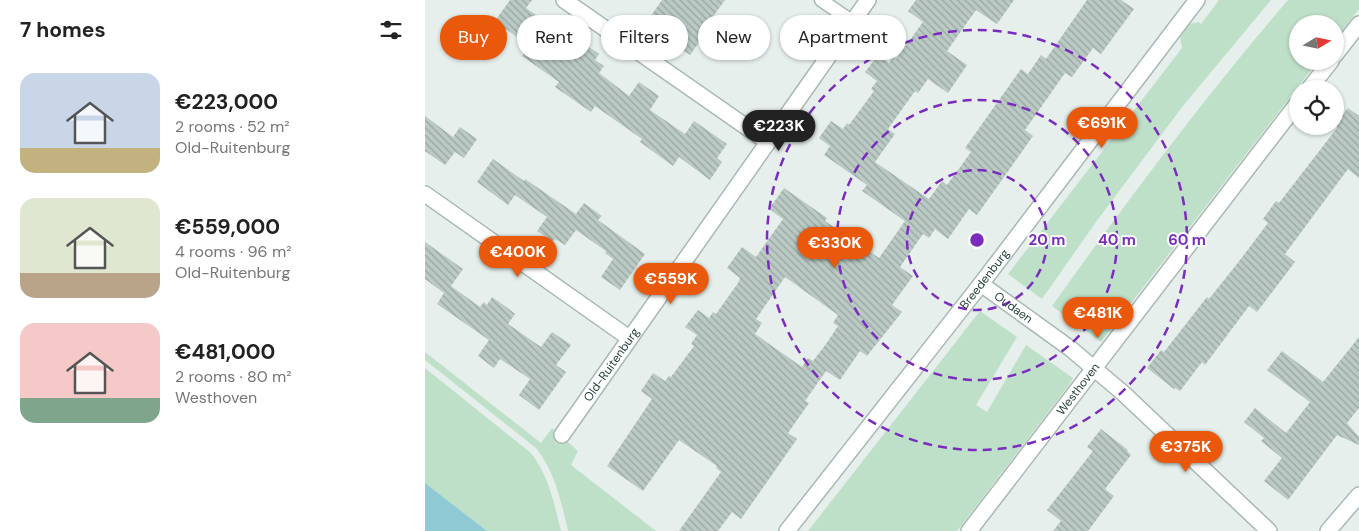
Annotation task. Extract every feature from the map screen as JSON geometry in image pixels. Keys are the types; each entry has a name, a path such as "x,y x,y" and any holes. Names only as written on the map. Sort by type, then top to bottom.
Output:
{"street":[{"path":"564,0 768,142"},
{"name":"Old-Ruitenburg","path":"858,15 868,0"},
{"name":"Breedenburg","path":"787,531 981,284 1197,0"},
{"path":"1344,44 1359,24"},
{"name":"Old-Ruitenburg","path":"561,435 826,60"},
{"path":"1316,80 1324,70"},
{"name":"Westhoven","path":"969,531 1289,114"},
{"path":"425,194 629,338"},
{"name":"Oudaen","path":"981,284 1095,368 1269,531"},
{"path":"1328,531 1359,495"}],"lane":[{"path":"821,0 843,15"}],"green space":[{"path":"1219,0 1271,0 1183,106 1096,222 1042,299 1008,274 1182,48 1180,37 1190,24 1199,22 1201,24"},
{"path":"1288,0 1359,0 1359,9 1344,28 1344,15 1289,15 1289,70 1311,70 1303,80 1289,80 1289,99 1101,342 1052,306 1167,150 1226,74"},
{"path":"980,311 1017,337 976,405 987,412 1026,345 1073,378 957,531 808,531"},
{"path":"425,352 541,443 552,428 578,451 571,465 656,531 568,531 553,477 536,448 425,360"},
{"path":"425,368 531,453 547,480 561,531 487,531 425,483"}],"water":[{"path":"425,483 487,531 425,531"}],"building":[{"path":"510,0 532,0 526,8 536,15 517,15 517,37 507,30 507,15 499,15"},
{"path":"662,0 725,0 714,15 698,15 698,44 690,55 688,54 688,15 651,15"},
{"path":"916,0 1014,0 997,24 976,10 947,51 967,65 948,93 928,79 918,93 915,91 888,129 895,134 875,162 929,199 942,181 947,185 971,152 965,148 1021,69 1028,74 1041,55 1046,59 1087,0 1121,0 1134,9 1101,54 1093,48 1072,77 1065,73 1025,130 1033,136 977,215 969,209 948,239 935,229 929,238 923,234 900,267 913,276 892,305 902,312 867,356 860,351 840,380 826,371 805,401 809,403 788,433 797,439 741,519 732,512 718,531 679,531 721,472 716,468 717,466 679,440 643,491 607,466 652,399 641,391 653,373 665,381 669,376 671,377 694,346 691,344 697,335 685,327 698,310 709,318 713,312 716,314 740,278 727,268 742,247 756,257 783,219 769,209 784,188 827,218 825,221 879,258 905,221 862,191 867,185 824,155 830,146 819,138 831,121 843,129 847,123 849,125 874,91 871,89 877,81 865,72 874,60 885,60 889,63 891,60 906,60 906,45 923,22 908,11","holes":["785,277 838,315 833,323 838,326 826,344 813,361 808,358 802,367 755,334 762,323 756,319"]},
{"path":"591,48 599,54 595,60 604,66 599,73 629,96 639,82 659,96 650,110 685,134 694,121 727,144 717,158 722,162 710,180 679,157 673,166 640,142 642,139 595,106 591,112 555,87 559,82 528,60 591,60"},
{"path":"1348,108 1359,116 1359,178 1348,169 1285,254 1295,262 1257,312 1249,306 1205,365 1202,362 1180,391 1174,389 1147,368 1161,350 1164,352 1207,297 1209,299 1240,260 1268,223 1263,219 1276,201 1279,203 1332,135 1344,135 1344,113"},
{"path":"425,116 453,137 460,127 477,139 464,158 455,152 445,165 425,151"},
{"path":"493,159 576,214 584,203 602,216 598,220 645,254 620,290 601,277 613,259 605,253 606,251 576,230 565,245 555,239 553,241 537,231 547,217 515,195 508,205 477,182"},
{"path":"425,242 463,269 451,286 480,307 484,302 487,305 492,297 515,314 508,324 541,347 552,332 571,345 556,365 566,372 539,410 519,395 530,379 500,359 494,368 478,356 489,340 437,304 444,293 425,279"},
{"path":"1359,337 1359,408 1347,423 1359,437 1359,445 1337,435 1288,500 1264,481 1282,458 1261,441 1264,438 1244,422 1255,408 1286,433 1310,402 1267,370 1282,351 1323,382"},
{"path":"1101,429 1128,450 1131,455 1105,489 1114,496 1088,531 1053,531 1061,521 1047,510 1093,451 1087,447"}]}
